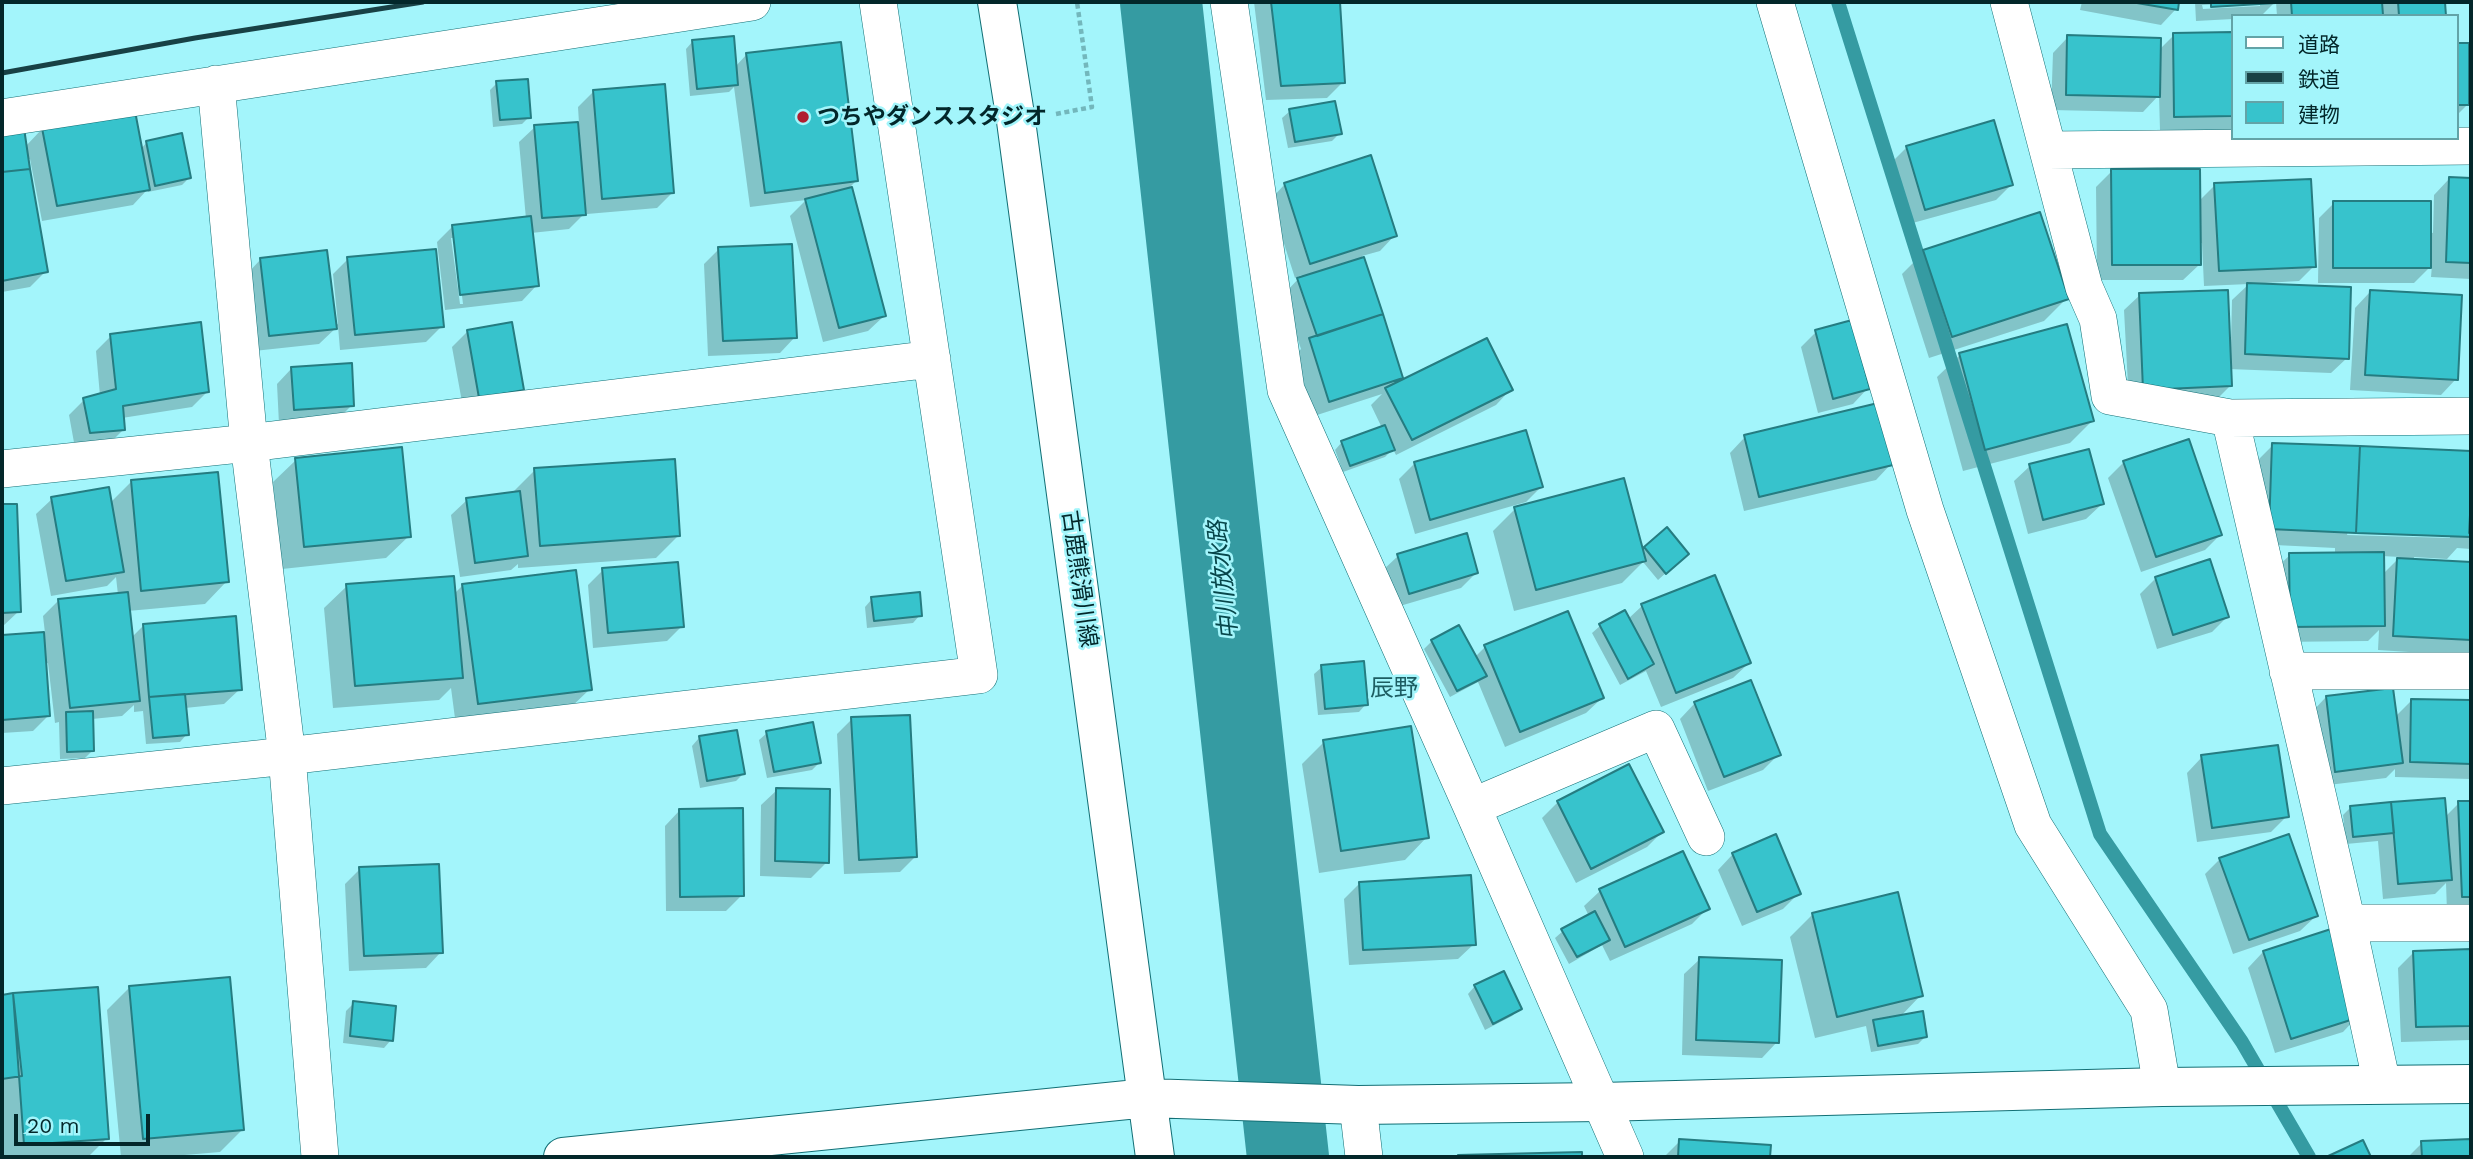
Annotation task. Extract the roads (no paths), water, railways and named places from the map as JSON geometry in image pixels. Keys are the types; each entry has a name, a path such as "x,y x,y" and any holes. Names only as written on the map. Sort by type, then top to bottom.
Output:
{"street":[{"path":"2,118 752,2"},
{"path":"2,786 287,756 979,675 878,2"},
{"name":"古鹿熊滑川線","path":"997,2 1016,121 1155,1157"},
{"path":"1229,2 1286,390 1625,1157"},
{"path":"1775,2 1925,510 2033,825 2149,1010 2162,1087"},
{"path":"2010,2 2084,287 2098,319 2110,396 2230,418 2471,416"},
{"path":"216,84 249,443 287,756 320,1157"},
{"path":"2048,150 2471,146"},
{"path":"2,469 249,443 932,359"},
{"path":"2230,418 2382,1084"},
{"path":"2288,671 2471,671"},
{"path":"1472,807 1656,729 1706,836"},
{"path":"2347,923 2471,923"},
{"path":"562,1157 1147,1098 1358,1105 1601,1102 2162,1087 2471,1084"},
{"path":"1358,1105 1364,1157"}],"waterway":[{"name":"中川放水路","path":"1161,2 1288,1157"},
{"path":"1838,2 2100,834 2242,1042 2309,1157"}],"railway":[{"path":"2,73 195,38 423,2"}],"place":[{"name":"つちやダンススタジオ","path":"803,117"}],"district":[{"name":"辰野","path":"1394,689"}]}
